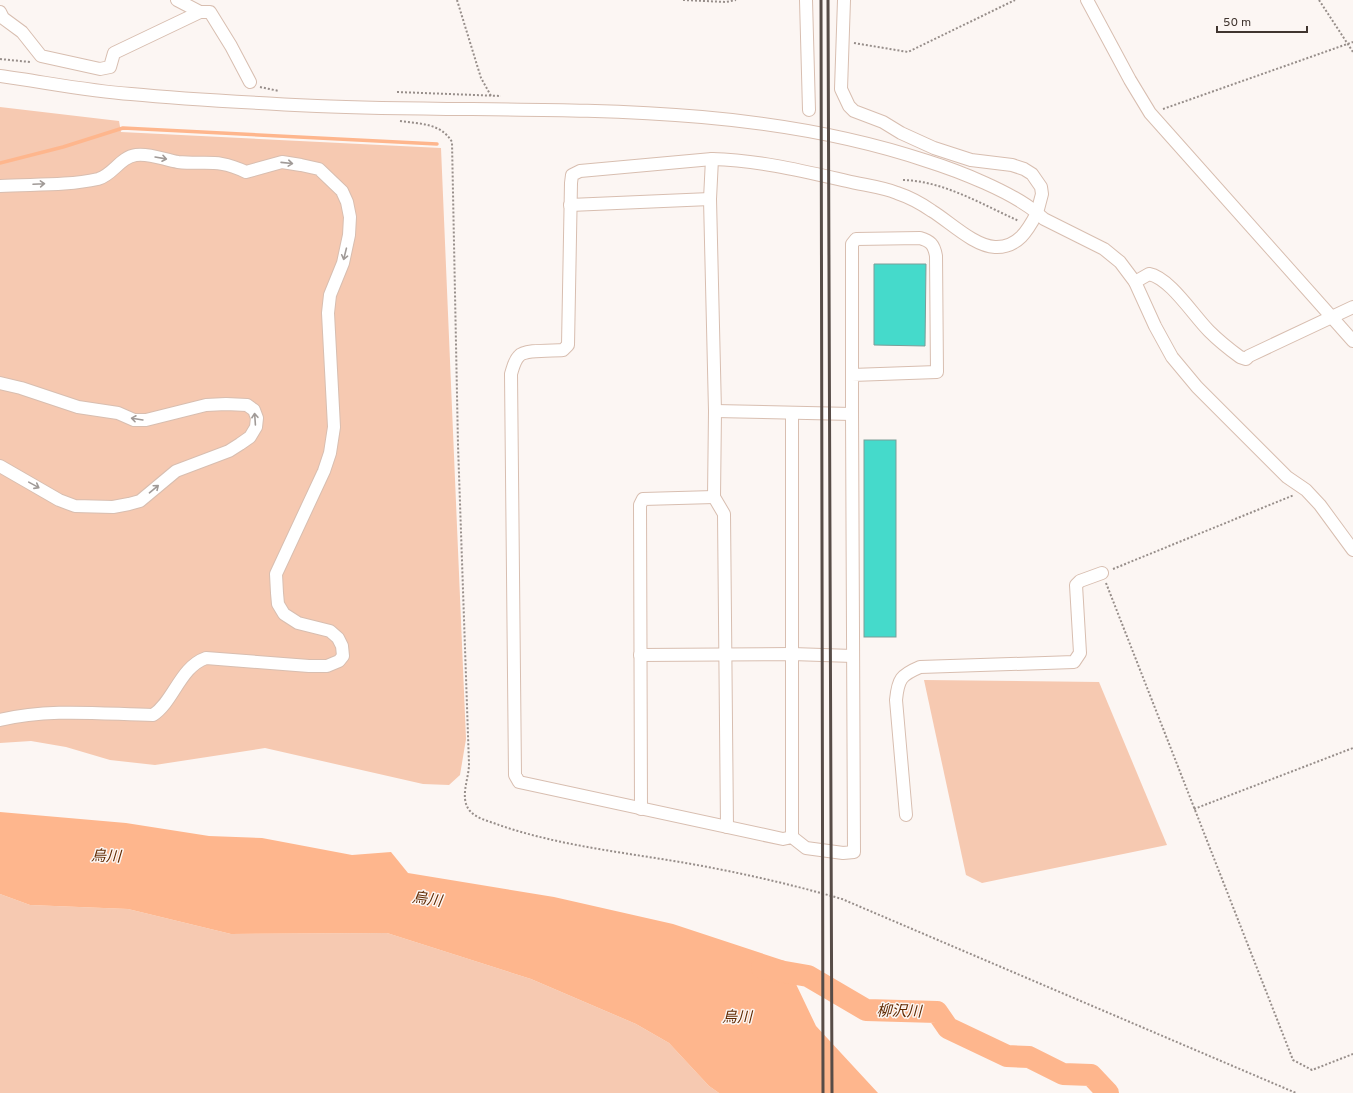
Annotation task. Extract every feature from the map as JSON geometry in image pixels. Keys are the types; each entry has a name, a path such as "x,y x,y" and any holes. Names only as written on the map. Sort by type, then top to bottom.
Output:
{"street":[{"path":"177,0 200,12"},
{"path":"806,0 809,110"},
{"path":"792,837 783,839 527,785 519,782 515,775 511,374 514,363 520,355 526,352 563,350 568,345 570,205 572,175 580,171 712,159 730,159 792,168 897,193 932,211 960,231 986,245 994,247 1004,246 1014,243 1022,237 1037,213 1042,194 1041,187 1032,174 1024,169 1012,165 971,160 934,148 848,106 841,89 844,0"},
{"path":"1087,0 1130,80 1150,113 1353,341"},
{"path":"0,12 3,18 22,32 41,56 100,69 110,67 114,53 200,12 210,12 231,46 250,82"},
{"path":"0,76 129,94 317,106 574,110 716,117 852,139 908,154 973,178 1028,205 1044,219 1104,249 1120,262 1135,282 1155,326 1172,357 1197,387 1287,477 1306,490 1320,505 1353,550"},
{"path":"0,186 82,181 99,178 108,175 127,158 136,155 179,162 214,162 227,164 246,172 282,162 320,169 342,191 347,202 350,217 346,251 330,295 328,313 334,428 330,452 324,471 276,574 278,604 284,614 298,623 330,631 338,638 342,646 343,656 338,661 327,666 206,658 198,661 191,667 161,709 152,715 53,712 24,714 0,720"},
{"path":"712,159 710,199 716,411 714,497 724,514 727,827"},
{"path":"570,205 710,199"},
{"path":"792,837 806,848 843,853 854,852 852,414 852,375 852,244 856,239 920,238 929,241 934,247 936,256 937,372 852,375"},
{"path":"1135,282 1149,274 1157,276 1192,310 1208,331 1240,357 1246,359 1249,356 1353,308"},
{"path":"0,383 21,388 78,407 118,413 134,420 146,420 206,405 226,404 247,405 254,410 257,418 256,427 250,437 240,444 229,450 176,471 140,500 113,507 75,506 59,500 0,466"},
{"path":"716,411 852,414"},
{"path":"792,413 792,837"},
{"path":"641,809 640,505 643,499 714,497"},
{"path":"906,815 896,700 898,682 908,672 920,667 1074,662 1080,653 1076,586 1080,581 1102,574"},
{"path":"640,656 792,654 853,656"}],"path":[{"path":"457,0 481,78 491,96"},
{"path":"683,0 726,2 736,0"},
{"path":"843,41 908,52 1015,0"},
{"path":"1319,0 1353,52"},
{"path":"1150,113 1353,42"},
{"path":"0,59 37,62 41,56"},
{"path":"393,120 432,126 447,134 452,142 458,445 469,764 464,801 468,809 475,816 517,831 574,845 697,865 801,887 842,899 1296,1093"},
{"path":"903,180 920,181 939,186 1030,226"},
{"path":"1306,490 1102,574 1193,809 1293,1060 1312,1070 1353,1054"},
{"path":"1193,809 1353,748"}],"shaded area":[{"path":"0,107 119,121 121,132 441,148 466,739 460,775 449,785 423,784 265,748 155,765 110,760 66,747 31,741 0,743"},
{"path":"924,680 1099,682 1167,845 982,883 966,875"},
{"path":"0,894 30,905 128,909 231,934 387,933 531,979 636,1024 669,1043 709,1086 719,1093 0,1093"}],"water":[{"name":"烏川","path":"0,812 126,823 209,836 262,838 352,855 391,852 408,873 554,897 673,924 785,961 816,1026 878,1093 719,1093 709,1086 669,1043 636,1024 531,979 387,933 231,934 128,909 30,905 0,894"}],"building":[{"path":"874,264 926,264 925,346 874,345"},
{"path":"864,440 896,440 896,637 864,637"}],"waterway":[{"path":"0,163 63,147 123,128 437,144"},
{"name":"柳沢川","path":"762,968 808,976 866,1010 937,1012 948,1028 1007,1056 1029,1057 1063,1074 1091,1075 1108,1093"}],"railway":[{"path":"821,0 823,1093"},
{"path":"828,0 832,1093"}]}
